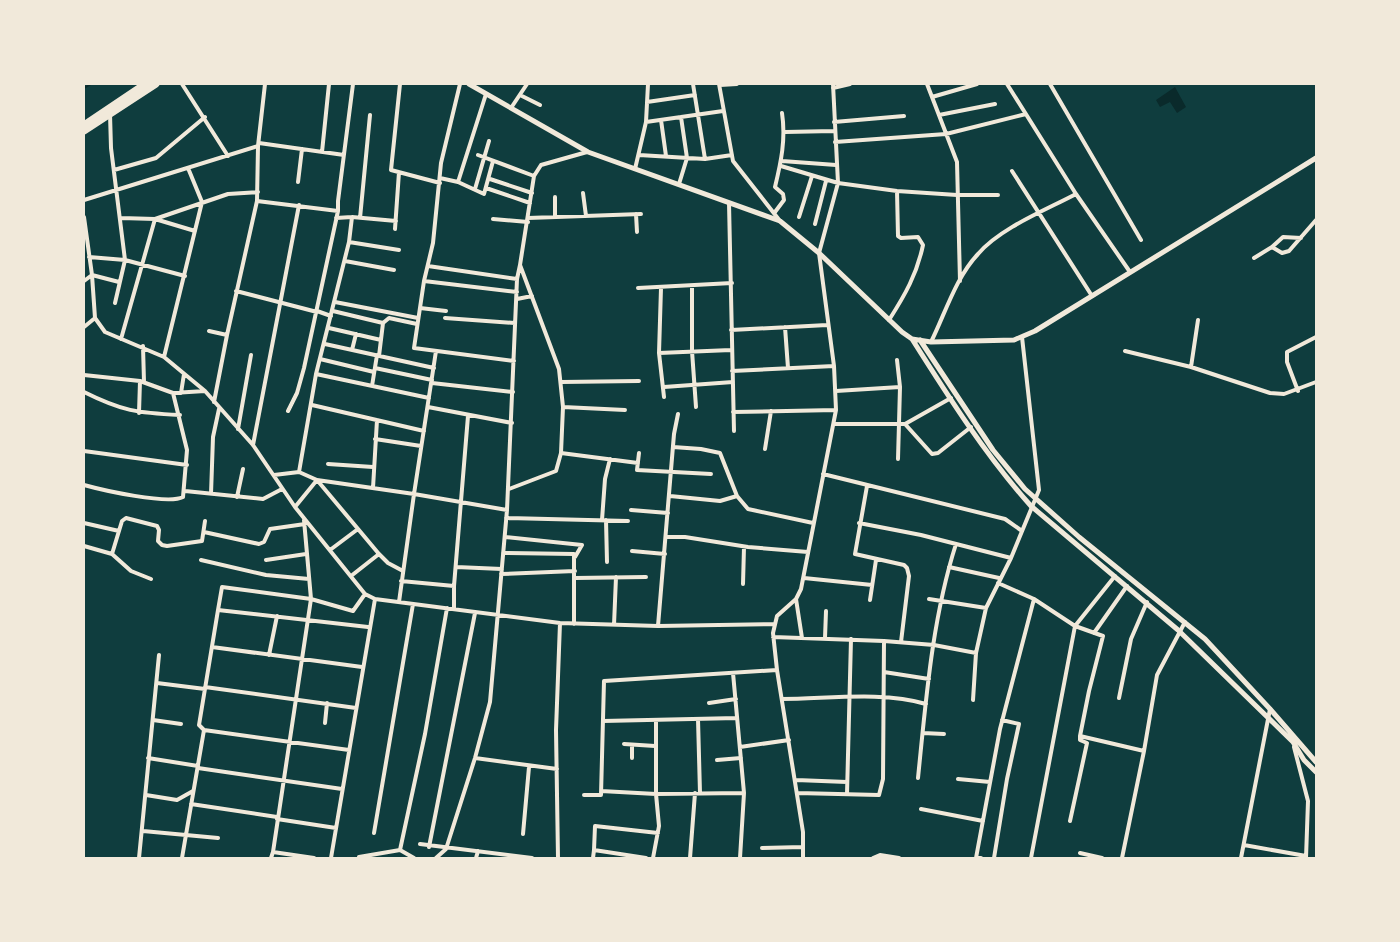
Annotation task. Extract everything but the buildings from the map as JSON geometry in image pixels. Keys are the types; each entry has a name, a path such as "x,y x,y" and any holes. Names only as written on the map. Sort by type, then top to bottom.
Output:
{"highway":[{"path":"84,131 86,122 145,84"},
{"path":"86,122 110,114 156,84"}],"street":[{"path":"182,84 205,117 228,156"},
{"path":"214,402 236,291 257,201 258,145 265,84"},
{"path":"322,152 329,84"},
{"path":"288,411 297,394 317,312 338,211 353,84"},
{"path":"400,84 391,170 440,181 458,182 484,194 490,179 493,160"},
{"path":"460,84 442,163 433,243 424,281 414,348 514,361"},
{"path":"468,84 475,85 486,94 588,152 780,221 819,253 889,320 912,339 971,427 1015,488 1031,506 1147,602 1316,762"},
{"path":"511,108 528,84"},
{"path":"635,169 646,122 648,84"},
{"path":"693,84 705,159"},
{"path":"737,84 720,84 723,111 732,155 738,170 775,212 780,221"},
{"path":"803,858 803,832 798,793 773,637 774,624 782,609 796,599 802,589 813,522 835,424 836,391 834,366 827,325 819,253 838,183 833,86 850,84"},
{"path":"927,84 957,162 960,283"},
{"path":"932,97 977,84"},
{"path":"1007,84 1076,194 1130,272"},
{"path":"1050,84 1141,240"},
{"path":"458,182 486,94"},
{"path":"520,95 540,105"},
{"path":"647,102 695,95"},
{"path":"939,115 995,104"},
{"path":"646,122 723,111"},
{"path":"775,212 782,204 784,196 775,187 782,163 785,132 782,113"},
{"path":"110,114 116,191 125,260 114,303"},
{"path":"835,142 946,134 1026,114"},
{"path":"360,218 370,115"},
{"path":"834,122 904,116"},
{"path":"114,170 156,158 205,117"},
{"path":"679,184 686,158 681,117"},
{"path":"661,120 666,156"},
{"path":"785,132 834,131"},
{"path":"475,189 486,158 489,141"},
{"path":"84,200 258,145 344,155"},
{"path":"298,182 302,149"},
{"path":"436,858 446,849 475,758 490,702 501,572 506,537 517,279 534,176 541,165 588,152"},
{"path":"478,155 534,176"},
{"path":"639,155 705,159 732,155"},
{"path":"912,339 931,342 1014,340 1022,337 1316,158"},
{"path":"782,163 836,165"},
{"path":"782,163 812,176 838,183 897,191 957,196 998,195"},
{"path":"164,357 202,202 188,168"},
{"path":"1012,171 1092,296"},
{"path":"395,229 399,172"},
{"path":"799,217 812,176"},
{"path":"490,179 532,193"},
{"path":"814,224 826,181"},
{"path":"486,188 530,203"},
{"path":"889,320 912,283 919,266 923,245 918,237 898,236 897,191"},
{"path":"155,219 237,192 258,192"},
{"path":"583,193 586,216"},
{"path":"931,342 960,283 978,254 1003,234 1076,194"},
{"path":"555,197 555,217"},
{"path":"257,201 338,211"},
{"path":"729,203 734,431"},
{"path":"252,446 299,205"},
{"path":"493,219 528,220 555,217 638,214 637,232"},
{"path":"84,217 85,244 92,275 95,318 106,332 143,346 164,357 205,391 252,446 295,507 365,594 374,599 560,623 658,626 774,624"},
{"path":"336,218 352,217 396,221"},
{"path":"299,472 316,374 349,242 352,217"},
{"path":"121,218 155,219 196,231"},
{"path":"121,339 155,219"},
{"path":"1272,247 1282,253 1286,253 1316,220"},
{"path":"1254,258 1272,247 1283,237 1301,238"},
{"path":"349,242 398,250"},
{"path":"89,257 125,260 185,276"},
{"path":"344,261 394,270"},
{"path":"509,489 556,471 561,453 563,407 559,369 520,265"},
{"path":"428,266 517,279"},
{"path":"92,275 119,282"},
{"path":"84,281 92,275"},
{"path":"424,281 517,292"},
{"path":"638,288 732,283"},
{"path":"692,286 692,351 696,407"},
{"path":"661,288 659,353 664,397"},
{"path":"236,291 317,312 383,323"},
{"path":"517,299 532,296"},
{"path":"335,302 418,318"},
{"path":"420,308 446,311"},
{"path":"84,327 95,318"},
{"path":"372,386 383,323 388,318 417,324"},
{"path":"445,318 516,323"},
{"path":"1191,367 1198,320"},
{"path":"731,330 827,325"},
{"path":"785,327 788,368"},
{"path":"329,328 381,340"},
{"path":"209,331 227,335"},
{"path":"352,350 356,334"},
{"path":"973,700 976,653 986,608 999,578 1011,558 1031,506 1036,499 1038,480 1022,337"},
{"path":"1298,390 1288,362 1287,352 1316,337"},
{"path":"920,340 1014,477 1080,537 1185,622 1216,651 1270,709 1294,740 1304,760 1316,772"},
{"path":"325,344 434,368"},
{"path":"139,413 143,346"},
{"path":"659,353 731,350"},
{"path":"399,602 436,351"},
{"path":"1125,351 1191,367 1270,393 1284,394 1316,382"},
{"path":"238,429 251,355"},
{"path":"320,359 432,382 513,392"},
{"path":"898,360 900,387 898,459"},
{"path":"732,371 834,366"},
{"path":"180,393 184,374"},
{"path":"316,374 429,398"},
{"path":"84,375 142,381 174,393 205,391"},
{"path":"561,382 639,380"},
{"path":"664,387 733,382"},
{"path":"836,391 900,387"},
{"path":"84,392 110,405 139,413 180,415"},
{"path":"84,485 141,497 170,499 183,497 187,465 186,439 174,393"},
{"path":"835,424 905,424 951,398"},
{"path":"312,405 424,431"},
{"path":"428,407 512,423"},
{"path":"563,407 625,410"},
{"path":"211,494 213,437 219,409"},
{"path":"733,412 836,410"},
{"path":"765,449 771,411"},
{"path":"658,626 673,447 678,414"},
{"path":"454,610 454,586 468,416"},
{"path":"373,488 377,420"},
{"path":"905,424 932,454 938,453 971,427"},
{"path":"376,439 421,446"},
{"path":"673,447 701,448 720,453 737,496 748,509 813,522"},
{"path":"84,451 187,465"},
{"path":"561,453 638,462"},
{"path":"639,453 637,470 711,474"},
{"path":"607,562 604,520 605,479 610,459"},
{"path":"328,464 373,467"},
{"path":"237,497 243,469"},
{"path":"274,475 299,472 317,480 507,510"},
{"path":"823,474 1005,519 1022,531"},
{"path":"295,507 317,480"},
{"path":"317,480 379,554 388,563 403,570"},
{"path":"867,486 855,554 904,565 909,572 901,642"},
{"path":"184,491 264,499 282,489"},
{"path":"670,496 720,501 737,496"},
{"path":"632,510 668,514"},
{"path":"112,554 122,521 130,517 157,526 160,530 158,541 162,545 167,546 199,542 203,539 205,521"},
{"path":"271,858 311,599 304,518"},
{"path":"506,518 628,521"},
{"path":"84,523 118,531"},
{"path":"859,523 1011,558"},
{"path":"204,532 259,544 264,542 270,529 305,524"},
{"path":"330,550 358,530"},
{"path":"506,537 582,545 575,558 574,624"},
{"path":"666,538 685,537 744,547 808,552"},
{"path":"918,778 934,646 949,567 956,544"},
{"path":"84,546 112,554 130,571 151,579"},
{"path":"743,584 744,547"},
{"path":"632,551 665,554"},
{"path":"503,553 572,553 575,558"},
{"path":"266,560 306,554"},
{"path":"351,576 379,554"},
{"path":"202,560 266,574 309,579"},
{"path":"870,600 876,560"},
{"path":"456,567 501,572 575,571"},
{"path":"949,567 999,578"},
{"path":"1031,858 1075,626 1115,576"},
{"path":"575,578 646,577"},
{"path":"614,625 616,578"},
{"path":"804,578 872,585"},
{"path":"401,580 454,586"},
{"path":"998,583 1034,599 1075,626 1104,636 1089,691 1080,736 1080,740 1087,744 1070,821"},
{"path":"1094,633 1127,586"},
{"path":"349,750 204,730 199,725 222,587 311,599 353,610 365,594"},
{"path":"331,858 374,599"},
{"path":"796,599 802,638"},
{"path":"929,599 986,608"},
{"path":"981,858 976,858 1002,720 1034,599"},
{"path":"1119,698 1131,639 1147,602"},
{"path":"374,834 413,604"},
{"path":"400,850 448,608"},
{"path":"218,610 368,627"},
{"path":"824,638 826,611"},
{"path":"429,847 475,613"},
{"path":"269,655 277,616"},
{"path":"1122,858 1144,751 1157,674 1178,630 1185,622"},
{"path":"558,858 556,730 560,623"},
{"path":"773,637 901,642 976,653"},
{"path":"847,794 851,639"},
{"path":"798,793 879,795 883,779 884,641"},
{"path":"212,647 362,667"},
{"path":"139,858 159,655"},
{"path":"584,796 601,795 604,680 777,670"},
{"path":"884,672 929,679"},
{"path":"733,673 744,793 740,858"},
{"path":"157,683 356,708"},
{"path":"782,700 884,698 910,699 926,704"},
{"path":"709,703 736,699"},
{"path":"325,723 327,703"},
{"path":"1241,858 1270,709"},
{"path":"603,721 737,718"},
{"path":"690,858 697,793 698,719"},
{"path":"153,720 181,724"},
{"path":"653,858 658,833 656,720"},
{"path":"994,858 1007,779 1019,724 1002,720"},
{"path":"182,858 204,730"},
{"path":"923,734 944,734"},
{"path":"1080,736 1144,751"},
{"path":"740,748 789,740"},
{"path":"1244,845 1306,857 1308,801 1294,740"},
{"path":"624,744 655,746"},
{"path":"632,745 632,758"},
{"path":"148,758 282,781 342,789"},
{"path":"475,758 557,770"},
{"path":"717,760 741,758"},
{"path":"523,834 529,767"},
{"path":"958,778 990,782"},
{"path":"796,780 847,782"},
{"path":"146,795 177,800 193,791"},
{"path":"601,791 656,794 744,793"},
{"path":"190,804 336,828"},
{"path":"921,809 983,821"},
{"path":"593,858 595,826 658,833"},
{"path":"143,830 218,838"},
{"path":"420,844 429,847 478,851 504,857 532,858"},
{"path":"762,848 803,847"},
{"path":"359,857 400,850 414,858"},
{"path":"594,850 644,858"},
{"path":"476,858 478,851"},
{"path":"273,852 314,858"},
{"path":"1080,853 1102,858"},
{"path":"873,858 880,855 899,858"}],"water":[{"path":"1175,87 1186,107 1177,113 1170,102 1160,107 1156,100"}],"waterway":[{"path":"84,88 91,84"}]}
